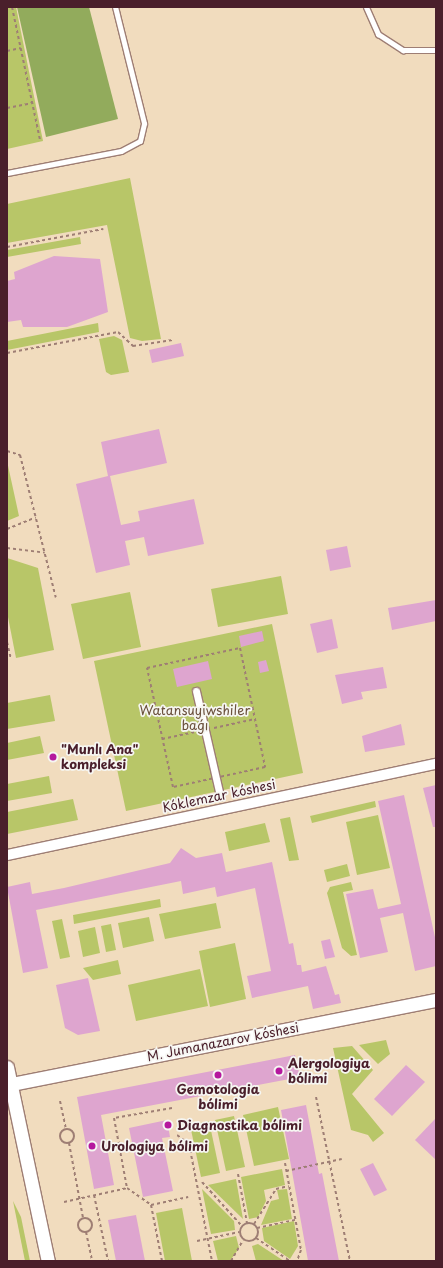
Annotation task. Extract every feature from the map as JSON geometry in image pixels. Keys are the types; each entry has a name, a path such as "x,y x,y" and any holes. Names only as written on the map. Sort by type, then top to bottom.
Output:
{"main road":[{"name":"M. Jumanazarov kóshesi","path":"9,1082 436,1000"},
{"path":"7,1067 48,1261"}],"street":[{"path":"196,691 220,796"},
{"name":"Kóklemzar kóshesi","path":"7,854 436,764"}],"lane":[{"path":"7,173 121,151 140,141 144,123 115,7"},
{"path":"366,7 378,34 403,50 436,50"}],"path":[{"path":"12,7 40,140"},
{"path":"7,51 20,48"},
{"path":"7,108 32,103"},
{"path":"7,247 103,229"},
{"path":"7,353 118,332 133,346 173,340"},
{"path":"7,450 20,455 56,598"},
{"path":"7,529 36,517"},
{"path":"7,548 45,553"},
{"path":"7,642 10,659"},
{"path":"173,787 147,668 240,648 265,767"},
{"path":"316,1097 350,1261"},
{"path":"60,1101 66,1129 61,1139 69,1143"},
{"path":"162,1261 151,1205 127,1188 114,1118 172,1108"},
{"path":"66,1129 74,1135 69,1143 83,1218 78,1227 86,1232"},
{"path":"177,1135 189,1144 212,1261"},
{"path":"286,1171 342,1160"},
{"path":"285,1163 301,1250 297,1261"},
{"path":"238,1174 247,1223"},
{"path":"202,1182 241,1226"},
{"path":"254,1224 276,1189 289,1186"},
{"path":"64,1202 127,1188"},
{"path":"94,1195 108,1261"},
{"path":"151,1205 188,1197"},
{"path":"83,1218 92,1223 86,1232 92,1261"},
{"path":"257,1228 296,1220"},
{"path":"243,1240 239,1232 241,1226 247,1223 254,1224 257,1228 256,1238"},
{"path":"198,1241 239,1232"},
{"path":"243,1240 256,1238 290,1261"},
{"path":"231,1261 243,1240"}],"green space":[{"path":"7,7 16,7 43,141 7,149"},
{"path":"17,7 89,7 118,119 46,137"},
{"path":"130,178 161,339 142,341 130,338 107,225 7,243 7,204"},
{"path":"80,237 81,244 7,257 7,250"},
{"path":"98,323 99,332 7,350 7,341"},
{"path":"114,336 122,340 129,372 111,375 106,372 99,339"},
{"path":"7,461 19,516 7,521"},
{"path":"7,558 38,568 54,650 16,658 7,612"},
{"path":"281,576 288,614 218,627 211,589"},
{"path":"130,592 141,647 83,659 71,604"},
{"name":"Watansuyiwshiler baǵı","path":"272,624 303,773 126,811 94,661"},
{"path":"50,695 55,721 7,729 7,703"},
{"path":"40,736 44,753 7,760 7,743"},
{"path":"49,776 52,793 7,801 7,784"},
{"path":"73,799 78,820 7,834 7,812"},
{"path":"375,801 376,807 312,823 310,816"},
{"path":"378,815 390,868 357,875 346,822"},
{"path":"290,817 299,860 289,861 280,819"},
{"path":"265,823 270,842 229,851 225,832"},
{"path":"347,864 350,876 327,882 324,870"},
{"path":"351,882 353,890 343,892 357,955 351,956 342,948 327,893 330,887"},
{"path":"160,899 161,907 74,924 73,915"},
{"path":"216,903 221,928 165,939 159,914"},
{"path":"149,917 154,941 123,948 118,923"},
{"path":"62,919 70,957 60,959 52,921"},
{"path":"111,924 116,950 106,952 101,926"},
{"path":"95,927 100,953 83,957 78,931"},
{"path":"235,943 246,999 210,1007 199,951"},
{"path":"118,960 121,974 93,980 83,968"},
{"path":"200,969 208,1006 136,1021 128,985"},
{"path":"386,1040 390,1054 378,1064 359,1045"},
{"path":"352,1046 373,1070 352,1094 384,1133 373,1142 368,1135 351,1130 333,1048"},
{"path":"278,1107 289,1159 254,1166 243,1115"},
{"path":"234,1116 245,1167 226,1171 215,1120"},
{"path":"209,1121 220,1173 201,1177 190,1125"},
{"path":"282,1169 285,1185 264,1190 266,1201 258,1217 249,1219 241,1177"},
{"path":"236,1179 243,1219 208,1185"},
{"path":"202,1189 234,1221 235,1230 211,1234"},
{"path":"287,1189 292,1219 261,1225 271,1201 279,1199 277,1190"},
{"path":"13,1201 21,1217 30,1261 25,1261"},
{"path":"182,1208 192,1261 165,1261 156,1213"},
{"path":"294,1221 298,1246 290,1259 264,1241 262,1228"},
{"path":"236,1236 239,1248 230,1261 218,1261 213,1241"},
{"path":"258,1244 284,1261 256,1261 252,1246"}],"building":[{"path":"54,256 100,259 108,312 67,327 23,327 21,320 7,322 7,281 15,279 14,272"},
{"path":"181,343 184,356 152,363 149,350"},
{"path":"159,429 167,463 110,476 121,525 140,521 138,511 194,499 204,544 148,556 144,537 125,541 130,565 96,573 76,484 108,476 101,442"},
{"path":"347,546 351,567 330,571 326,550"},
{"path":"436,600 436,621 392,630 388,608"},
{"path":"332,619 338,648 317,653 310,624"},
{"path":"262,631 264,641 241,647 239,636"},
{"path":"266,660 269,671 260,673 258,662"},
{"path":"208,661 212,679 177,687 173,669"},
{"path":"383,667 387,688 361,692 363,699 342,704 335,675"},
{"path":"401,724 405,745 365,752 362,736"},
{"path":"436,785 436,827 433,827 423,788"},
{"path":"404,795 436,942 436,966 415,971 403,913 380,918 388,952 360,958 346,894 373,889 378,909 401,904 378,801"},
{"path":"181,848 196,858 222,853 226,872 272,862 289,944 293,943 297,965 301,965 302,972 326,966 335,995 339,994 341,1003 313,1009 308,986 252,998 247,976 271,971 255,888 217,897 215,887 183,894 181,881 36,910 48,968 23,973 7,887 30,882 32,894 64,888 170,863"},
{"path":"330,939 335,957 325,959 321,941"},
{"path":"88,978 100,1031 78,1035 65,1028 56,985"},
{"path":"295,1055 300,1077 101,1115 114,1185 94,1189 77,1097"},
{"path":"406,1065 425,1082 392,1116 374,1099"},
{"path":"306,1105 319,1174 322,1173 339,1261 308,1261 281,1110"},
{"path":"436,1118 436,1160 415,1140"},
{"name":"Diagnostika bólimi","path":"167,1120 170,1137 162,1138 173,1191 143,1197 129,1128"},
{"path":"373,1163 387,1190 374,1196 360,1169"},
{"path":"136,1215 145,1261 116,1261 108,1220"}],"place":[{"name":"\"Munlı Ana\" kompleksi","path":"53,757"},
{"name":"Alergologiya bólimi","path":"279,1071"},
{"name":"Gemotologia bólimi","path":"218,1075"},
{"name":"Diagnostika bólimi","path":"168,1125"},
{"name":"Urologiya bólimi","path":"92,1146"}]}
